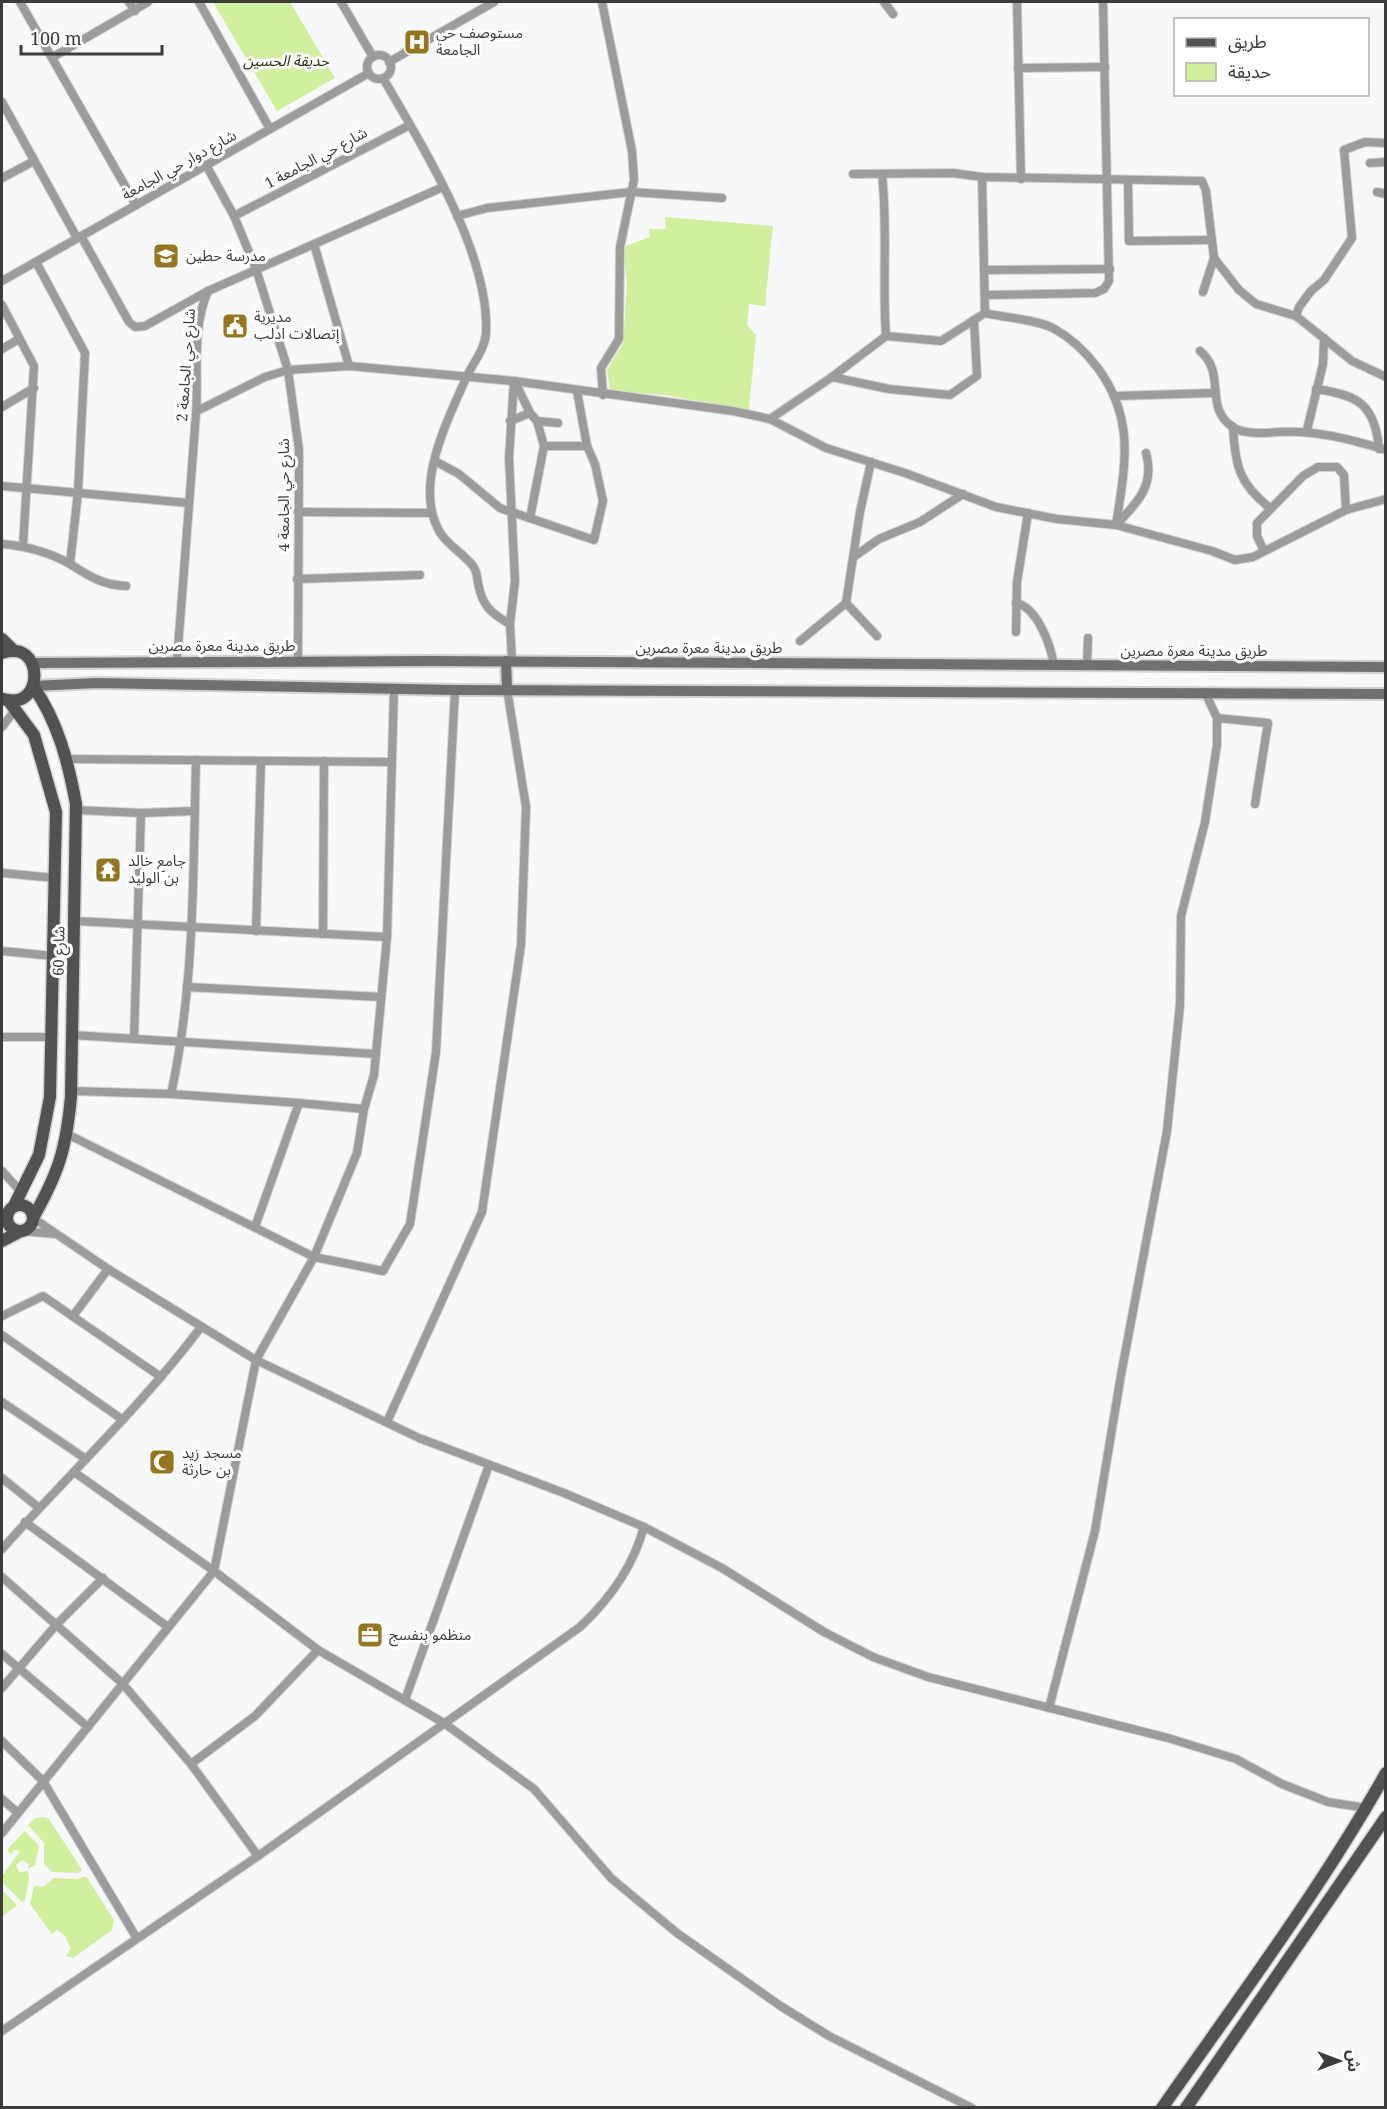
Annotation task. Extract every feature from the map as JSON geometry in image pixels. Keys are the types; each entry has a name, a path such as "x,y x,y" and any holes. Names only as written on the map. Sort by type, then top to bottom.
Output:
{"main road":[{"path":"2,639 8,652 22,653 31,663 36,675 33,686 24,697 8,702"},
{"name":"طريق مدينة معرة مصرين","path":"31,663 509,661 1386,668"},
{"path":"507,689 509,661"},
{"path":"33,686 97,683 455,690 1386,694"},
{"name":"شارع 60","path":"33,686 46,706 68,759 76,810 71,1091 67,1134 54,1181 33,1218"},
{"name":"شارع 60","path":"8,702 34,735 56,812 50,1097 39,1155 14,1206"},
{"path":"34,735 55,725"},
{"path":"2,1241 30,1227 33,1218 29,1208 20,1204 14,1206 4,1222 21,1231"},
{"path":"1162,2108 1275,1945 1366,1808 1386,1773"},
{"path":"1186,2108 1386,1817"}],"street":[{"path":"20,2 136,205"},
{"path":"129,2 135,11"},
{"path":"53,57 148,2"},
{"path":"200,2 270,129"},
{"path":"341,2 374,57"},
{"path":"389,62 494,2"},
{"path":"602,2 632,151 634,180 619,256 621,283 619,339 601,368 603,395"},
{"path":"884,2 893,14"},
{"path":"1017,2 1021,178"},
{"path":"985,295 1098,293 1107,285 1110,269 1103,2"},
{"path":"382,56 389,62 390,71 384,78 378,79 369,73 368,64 374,57 382,56"},
{"path":"1018,68 1105,68"},
{"name":"شارع دوار حي الجامعة","path":"2,281 369,73"},
{"path":"384,78 457,216 472,256 482,295 486,333 482,348 466,376 435,461 431,496 432,513 446,540 475,570 486,608 510,624"},
{"path":"2,102 129,322 135,327 145,326 208,291"},
{"name":"شارع حي الجامعة 1","path":"234,216 410,124"},
{"path":"1296,316 1299,307 1311,291 1324,280 1352,238 1344,150 1365,142 1386,143"},
{"path":"2,178 34,161"},
{"path":"1370,163 1386,162"},
{"name":"شارع حي الجامعة 4","path":"206,165 234,216 256,269 288,370 299,450 298,662"},
{"path":"853,174 953,173 982,177 1202,181 1206,191 1215,258 1239,290 1256,304 1296,316 1352,361 1386,377"},
{"path":"882,174 885,205 886,336"},
{"path":"982,177 986,313"},
{"path":"1128,181 1129,242 1212,240"},
{"name":"شارع حي الجامعة 2","path":"177,662 196,411 198,326 201,307 208,291 443,187"},
{"path":"457,216 480,209 631,192 722,198"},
{"path":"314,244 349,366"},
{"path":"1203,292 1215,258"},
{"path":"36,261 85,353 78,492 70,564"},
{"path":"984,270 1110,269"},
{"path":"2,305 34,366 23,546"},
{"path":"770,419 832,377 886,336 941,341 986,313 1052,328 1084,350 1115,396 1125,430 1125,466 1116,525"},
{"path":"832,377 889,389 950,395 977,376 974,320"},
{"path":"2,349 19,339"},
{"path":"1307,430 1323,364 1324,339"},
{"path":"1200,351 1212,364 1218,409 1233,428 1234,458 1240,474 1248,488 1270,508"},
{"path":"196,411 266,377 288,370 349,366 514,381 733,411 770,419 826,448 996,507 1116,525 1212,551 1235,560 1253,557 1347,510 1386,499"},
{"path":"514,381 530,413 537,421 544,446 530,518"},
{"path":"509,661 510,624 515,588 510,421 514,381"},
{"path":"2,407 34,388"},
{"path":"1233,428 1256,434 1307,430 1382,449 1376,426 1360,403 1351,396 1316,389"},
{"path":"435,461 459,474 495,505 594,540 603,501 595,464 587,446 577,391"},
{"path":"1115,396 1215,393"},
{"path":"510,421 530,413"},
{"path":"537,421 558,423"},
{"path":"1376,426 1386,424"},
{"path":"544,446 587,446"},
{"path":"1116,525 1146,489 1149,473 1146,453"},
{"path":"800,641 846,603 871,462"},
{"path":"1264,551 1256,528 1257,523 1303,476 1318,467 1337,467 1344,475 1347,510"},
{"path":"2,486 189,502"},
{"path":"855,556 879,539 920,522 963,494"},
{"path":"298,512 432,513"},
{"path":"1016,632 1021,544 1028,513"},
{"path":"2,544 23,546 70,564 95,580 126,586"},
{"path":"297,579 420,575"},
{"path":"846,603 877,636"},
{"path":"1016,603 1025,607 1047,635 1054,666"},
{"path":"1087,666 1088,638"},
{"path":"2,1833 214,1571 256,1360 314,1257 357,1153 364,1109 374,1075 387,937 394,689"},
{"path":"387,1422 482,1212 521,945 526,807 518,744 507,689"},
{"path":"67,1134 314,1257 384,1271 410,1224 436,1052 455,690"},
{"path":"1049,1708 1095,1531 1125,1352 1167,1131 1180,1005 1181,916 1205,822 1217,745 1217,718 1205,692"},
{"path":"2,727 8,702"},
{"path":"1217,718 1268,723 1255,804"},
{"path":"68,759 391,762"},
{"path":"171,1094 182,1042 192,927 196,760"},
{"path":"256,930 261,761"},
{"path":"323,934 324,761"},
{"path":"76,810 141,813 195,811"},
{"path":"134,1039 141,813"},
{"path":"2,873 55,878"},
{"path":"75,921 387,937"},
{"path":"2,951 53,956"},
{"path":"187,987 381,997"},
{"path":"72,1035 376,1054"},
{"path":"2,1037 51,1037"},
{"path":"71,1091 171,1094 364,1109"},
{"path":"255,1227 299,1103"},
{"path":"2,1171 22,1193"},
{"path":"33,1218 108,1269 256,1360 387,1422 644,1527 722,1568 824,1632 873,1657 928,1677 1168,1738 1236,1759 1282,1784 1328,1802 1366,1808"},
{"path":"21,1231 56,1234"},
{"path":"74,1316 108,1269"},
{"path":"2,1316 43,1296 161,1377"},
{"path":"2,1549 123,1420 201,1328"},
{"path":"2,1335 123,1420"},
{"path":"2,1402 86,1459"},
{"path":"405,1700 489,1465"},
{"path":"74,1472 214,1571 318,1650 444,1723 534,1789 611,1878 678,1933 779,2005 829,2036 972,2108"},
{"path":"2,1478 39,1507"},
{"path":"25,1522 168,1627"},
{"path":"2,2031 136,1937 258,1856 592,1616 624,1574 644,1527"},
{"path":"2,1577 122,1683 191,1764 258,1856"},
{"path":"2,1688 56,1625 104,1578"},
{"path":"191,1764 255,1716 318,1650"},
{"path":"2,1654 88,1727"},
{"path":"2,1741 43,1781 136,1937"},
{"path":"2,1799 18,1813"}],"green space":[{"name":"حديقة الحسين","path":"213,2 290,2 335,78 277,111"},
{"path":"665,217 773,226 765,306 749,304 747,325 756,335 749,410 664,395 610,391 607,370 623,343 627,284 623,247 650,237 649,229 666,229"},
{"path":"35,1818 49,1819 82,1870 79,1873 52,1872 44,1864 44,1843 28,1825"},
{"path":"25,1831 39,1846 35,1865 28,1869 29,1864 22,1860 16,1865 19,1872 28,1871 29,1879 25,1900 22,1902 2,1882 2,1876 20,1851 14,1850 12,1855 7,1850"},
{"path":"86,1876 114,1920 112,1930 73,1958 66,1956 71,1949 65,1936 57,1930 52,1934 30,1904 34,1886 43,1887 54,1878 77,1879"},
{"path":"2,1890 17,1905 2,1917"}],"place":[{"name":"مستوصف حي الجامعة","path":"417,42"},
{"name":"مدرسة حطين","path":"166,256"},
{"name":"مديرية إتصالات ادلب","path":"235,326"},
{"name":"جامع خالد بن الوليد","path":"108,870"},
{"name":"مسجد زيد بن حارثة","path":"162,1462"},
{"name":"منظمو بنفسج","path":"370,1635"}]}
